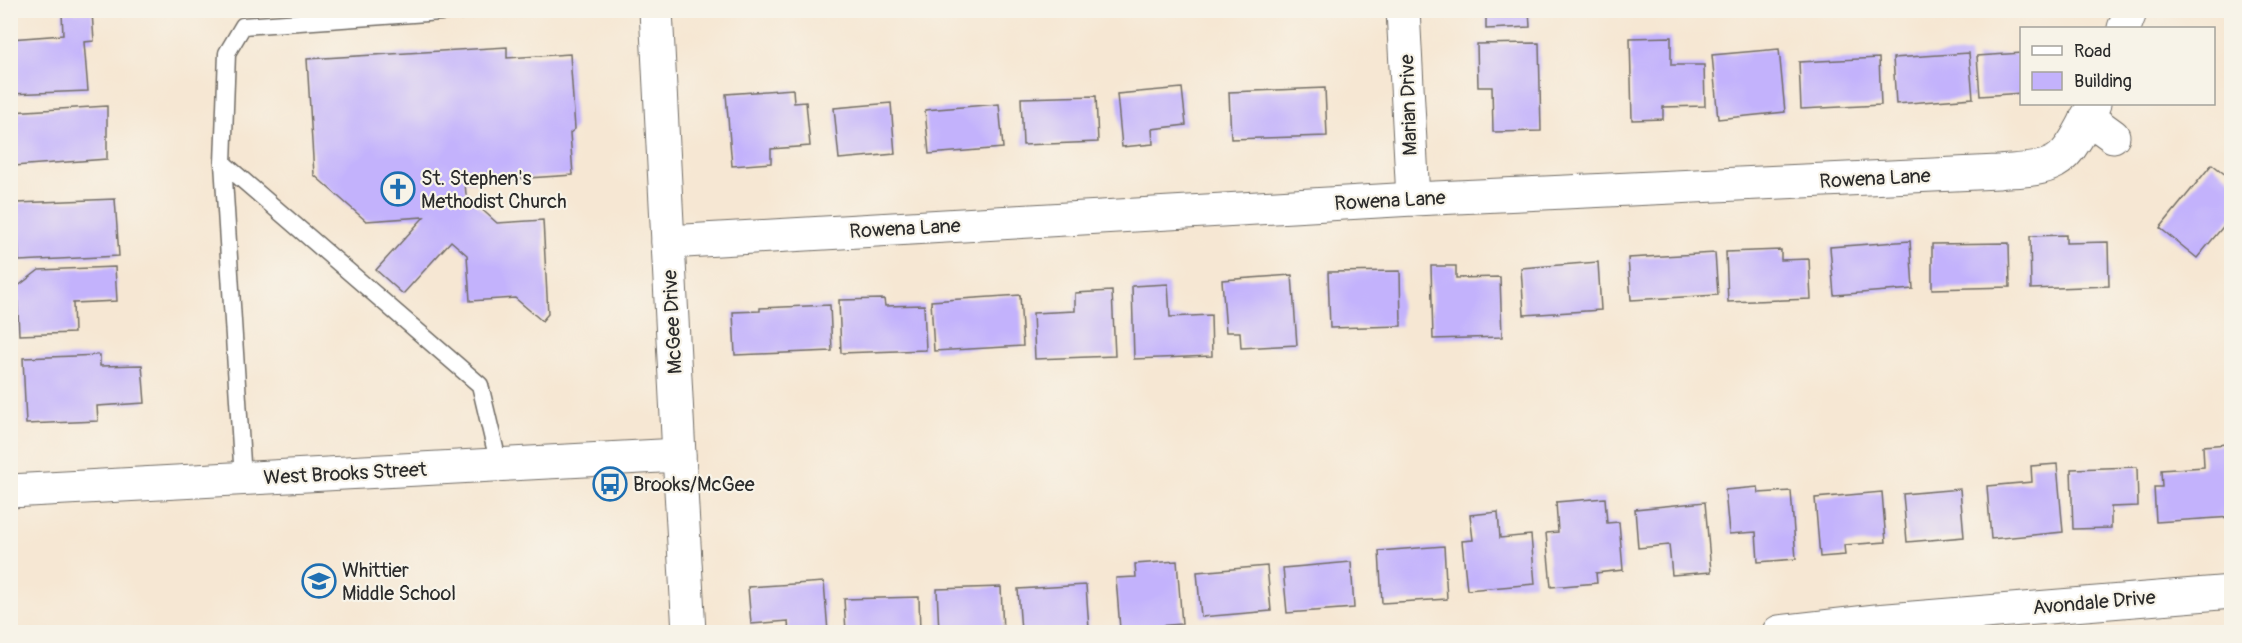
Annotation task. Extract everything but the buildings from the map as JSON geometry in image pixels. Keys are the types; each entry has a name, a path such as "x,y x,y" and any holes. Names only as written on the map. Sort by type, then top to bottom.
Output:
{"street":[{"name":"McGee Drive","path":"656,10 688,633"},
{"name":"Marian Drive","path":"1403,10 1413,199"},
{"path":"2124,27 2131,10"},
{"name":"Rowena Lane","path":"668,242 1413,199 2036,168 2055,163 2098,119"},
{"name":"West Brooks Street","path":"10,491 679,455"},
{"name":"Avondale Drive","path":"1779,633 1876,621 2232,592"}],"lane":[{"path":"243,479 223,163 227,53 243,26 469,10"},
{"path":"223,163 480,385 499,465"}],"place":[{"name":"St. Stephen's Methodist Church","path":"398,189"},
{"name":"Brooks/McGee","path":"610,484"},
{"name":"Whittier Middle School","path":"319,581"}]}
